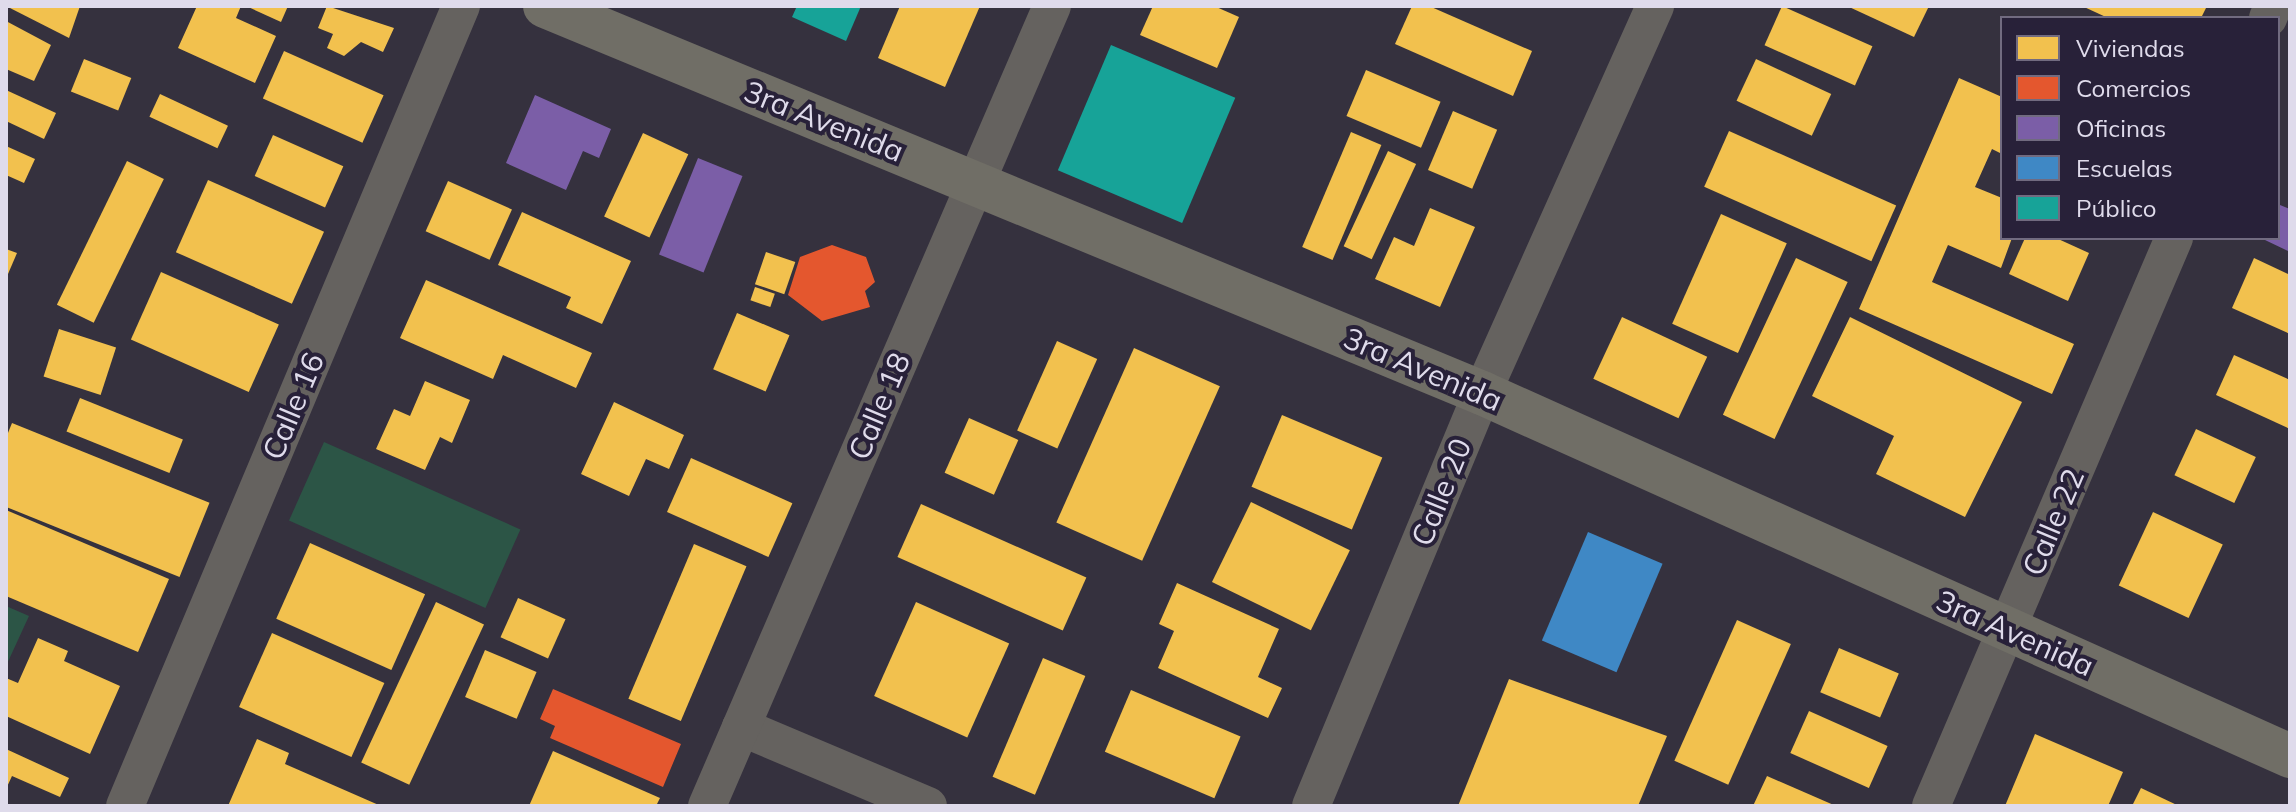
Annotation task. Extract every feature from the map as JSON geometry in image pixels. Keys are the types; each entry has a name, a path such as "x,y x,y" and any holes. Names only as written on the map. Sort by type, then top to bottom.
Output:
{"main road":[{"name":"3ra Avenida","path":"545,6 1482,393 2290,756"}],"street":[{"name":"Calle 16","path":"125,806 461,6"},
{"name":"Calle 18","path":"707,806 1052,6"},
{"name":"Calle 20","path":"1311,806 1482,393 1655,6"},
{"name":"Calle 22","path":"1931,806 2173,240"},
{"path":"741,727 928,806"}],"green space":[{"path":"324,442 520,529 485,608 289,521"},
{"path":"6,606 29,616 6,666"}],"building: Viviendas":[{"path":"6,6 80,6 69,38"},
{"path":"197,6 241,6 236,18 276,36 255,83 178,48"},
{"path":"246,6 288,6 281,22"},
{"path":"327,6 394,28 383,52 361,42 344,56 327,48 333,34 318,28"},
{"path":"900,6 980,6 945,87 878,58"},
{"path":"1153,6 1214,6 1239,17 1217,68 1140,35"},
{"path":"1412,6 1429,6 1532,51 1513,96 1395,44"},
{"path":"1782,6 1872,46 1855,86 1765,45"},
{"path":"1847,6 1929,6 1914,37"},
{"path":"2082,6 2207,6 2202,16 2104,16"},
{"path":"6,21 51,45 34,81 6,69"},
{"path":"284,51 384,95 362,143 263,99"},
{"path":"84,59 131,78 118,111 71,91"},
{"path":"1756,59 1831,94 1812,136 1737,101"},
{"path":"1366,70 1441,102 1421,148 1346,116"},
{"path":"1959,78 2000,96 2000,153 1992,149 1975,187 2000,197 2000,240 2011,240 2001,268 1948,245 1932,282 2074,344 2052,394 1859,309"},
{"path":"6,90 56,113 44,139 6,121"},
{"path":"160,94 228,126 217,148 149,117"},
{"path":"1453,111 1497,130 1472,189 1428,170"},
{"path":"1729,131 1896,205 1871,261 1704,187"},
{"path":"1351,132 1381,145 1333,260 1302,247"},
{"path":"643,133 688,154 649,238 604,216"},
{"path":"273,135 343,166 325,207 255,176"},
{"path":"6,146 35,159 24,183 6,175"},
{"path":"1388,151 1416,164 1372,259 1344,246"},
{"path":"127,161 164,179 94,323 57,305"},
{"path":"208,180 324,232 292,304 176,252"},
{"path":"448,181 512,209 490,260 426,231"},
{"path":"1430,208 1475,227 1440,307 1375,279 1394,237 1414,246"},
{"path":"522,212 631,261 602,324 566,308 571,297 498,265"},
{"path":"1721,214 1787,243 1738,353 1672,324"},
{"path":"2024,240 2060,240 2089,253 2068,301 2009,274"},
{"path":"6,249 17,253 8,274 6,273"},
{"path":"766,252 795,262 784,294 755,284"},
{"path":"1796,258 1848,282 1775,439 1723,415"},
{"path":"2254,258 2290,275 2290,334 2232,308"},
{"path":"161,272 279,324 249,392 131,340"},
{"path":"426,280 592,353 576,388 503,355 493,379 400,338"},
{"path":"755,287 775,294 770,307 750,300"},
{"path":"737,313 789,335 766,391 713,369"},
{"path":"1622,317 1707,357 1678,418 1593,379"},
{"path":"1850,317 2022,402 1965,517 1876,474 1894,436 1812,396"},
{"path":"59,329 116,348 101,395 44,377"},
{"path":"1057,341 1097,359 1057,448 1017,431"},
{"path":"1134,348 1220,386 1142,561 1056,522"},
{"path":"2234,355 2290,380 2290,429 2216,395"},
{"path":"425,381 470,400 452,443 440,437 425,470 376,449 394,409 410,416"},
{"path":"80,398 183,440 169,473 67,431"},
{"path":"614,402 684,435 669,469 646,459 629,496 581,474"},
{"path":"1282,415 1382,458 1352,529 1252,487"},
{"path":"969,418 1018,440 994,495 945,473"},
{"path":"12,423 209,503 180,577 6,507 6,438"},
{"path":"2196,429 2256,457 2234,503 2174,475"},
{"path":"691,458 792,503 768,557 667,512"},
{"path":"1251,502 1350,550 1311,630 1212,582"},
{"path":"921,504 1086,578 1063,631 897,557"},
{"path":"6,510 169,579 138,652 6,596"},
{"path":"2153,512 2223,545 2189,618 2119,585"},
{"path":"310,543 425,594 391,670 276,619"},
{"path":"694,544 746,566 681,721 628,699"},
{"path":"1177,583 1279,629 1258,677 1282,688 1268,718 1158,668 1174,631 1159,624"},
{"path":"518,598 566,619 548,658 501,637"},
{"path":"436,602 484,624 409,785 361,762"},
{"path":"916,602 1009,643 967,738 874,696"},
{"path":"1737,620 1791,644 1728,785 1674,761"},
{"path":"272,633 384,683 351,757 239,707"},
{"path":"38,638 68,651 64,661 120,686 90,754 6,716 6,678 18,683"},
{"path":"1839,648 1899,673 1880,718 1820,692"},
{"path":"485,650 537,672 517,719 465,697"},
{"path":"1043,658 1085,676 1035,795 993,777"},
{"path":"1509,679 1667,736 1638,806 1458,806"},
{"path":"1131,690 1241,736 1214,798 1105,752"},
{"path":"1809,711 1888,746 1869,788 1790,753"},
{"path":"2035,734 2123,772 2108,806 2005,806"},
{"path":"257,739 289,753 285,764 381,806 228,806"},
{"path":"6,749 69,778 60,797 12,776 6,789"},
{"path":"553,751 660,798 656,806 529,806"},
{"path":"1767,776 1836,806 1753,806"},
{"path":"2141,788 2179,806 2132,806"}],"building: Comercios":[{"path":"832,245 866,257 875,282 865,291 870,307 822,321 788,295 800,257"},
{"path":"553,689 681,744 663,787 550,738 555,726 540,719"}],"building: Oficinas":[{"path":"535,95 611,129 599,158 583,151 566,190 506,163"},
{"path":"698,158 743,176 704,272 659,254"},
{"path":"2280,205 2290,209 2290,252 2265,240 2280,240"}],"building: Escuelas":[{"path":"1588,532 1663,564 1616,672 1542,641"}],"building: Público":[{"path":"797,6 861,6 846,41 792,17"},
{"path":"1111,45 1235,98 1182,223 1058,170"}]}
